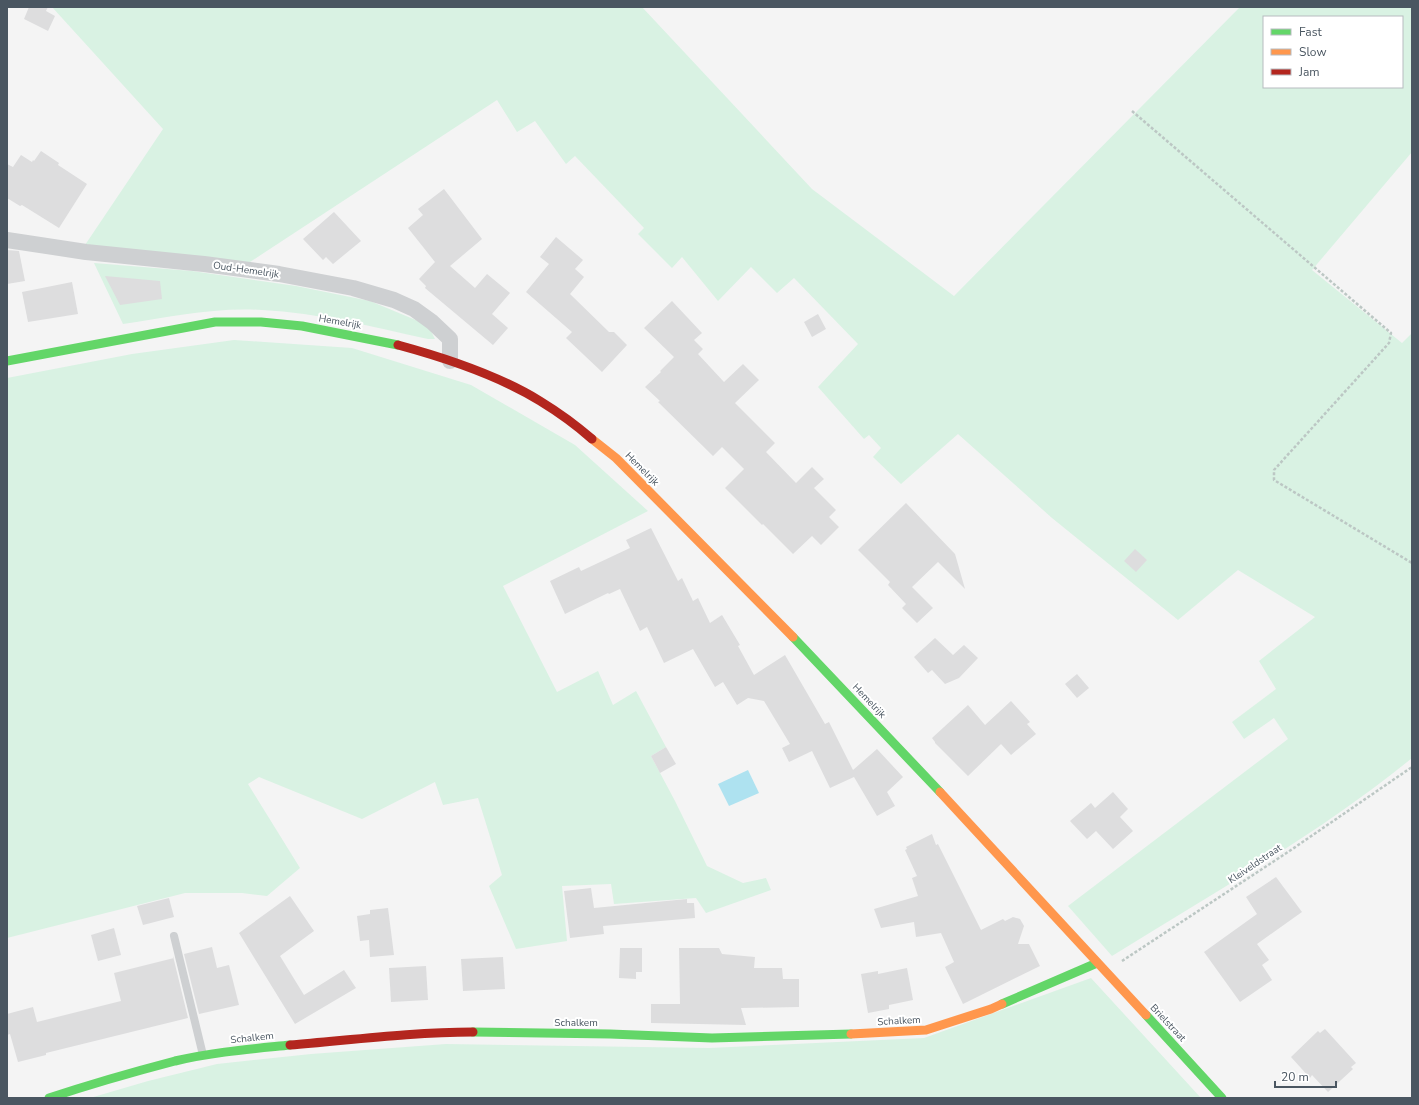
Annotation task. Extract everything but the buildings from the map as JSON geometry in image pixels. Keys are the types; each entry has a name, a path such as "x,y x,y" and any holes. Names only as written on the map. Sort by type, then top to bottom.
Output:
{"street":[{"name":"Oud-Hemelrijk","path":"7,240 86,252 219,266 278,274 353,288 394,300 414,309 432,322 450,339 450,361"},
{"name":"Hemelrijk","path":"7,361 215,322 261,322 302,326 386,342 450,361 501,381 540,401 580,429 616,458 774,617 925,776 1097,963"},
{"name":"Brielstraat","path":"1097,963 1222,1098"},
{"name":"Schalkem","path":"49,1098 92,1084 161,1065 203,1056 238,1050 406,1034 448,1032 610,1034 712,1038 823,1036 926,1030 991,1009 1097,963"}],"lane":[{"path":"174,936 203,1056"}],"path":[{"path":"1132,111 1391,333 1389,343 1274,470 1274,480 1412,563"},
{"name":"Kleiveldstraat","path":"1105,972 1288,852 1412,767"}],"green space":[{"path":"52,7 642,7 812,189 954,296 1240,7 1412,7 1412,152 1312,270 1402,343 1412,333 1412,758 1377,786 1303,837 1227,886 1112,956 1068,906 1288,739 1274,718 1244,739 1232,722 1276,689 1259,661 1315,617 1238,570 1178,620 1052,518 958,434 901,484 873,457 881,448 869,435 864,439 818,387 858,344 794,278 777,293 751,267 718,301 682,257 672,268 638,234 644,228 575,156 566,164 535,121 517,132 497,100 247,264 85,245 163,129"},
{"path":"94,263 192,271 296,286 370,301 423,323 431,331 435,339 428,339 325,317 244,309 209,311 123,324"},
{"path":"234,340 352,348 471,385 575,445 648,511 503,586 557,692 598,671 613,705 636,691 666,747 651,756 707,866 743,883 766,878 771,890 706,913 696,898 614,904 611,884 562,886 567,941 516,949 489,886 502,875 478,798 443,805 435,782 362,819 259,777 248,784 300,868 267,896 242,893 185,893 7,938 7,378 132,354"},
{"path":"1091,978 1201,1098 90,1098 148,1081 217,1064 311,1054 446,1044 709,1048 924,1038"}],"water":[{"path":"748,770 759,793 729,806 718,784"}],"traffic: fast":[{"path":"7,361 215,322 261,322 302,326 398,345"},
{"path":"793,637 940,792"},
{"path":"1002,1004 1097,963"},
{"path":"1146,1015 1222,1098"},
{"path":"473,1032 610,1034 712,1038 851,1034"},
{"path":"49,1098 112,1078 175,1061 246,1049 290,1045"}],"traffic: slow":[{"path":"592,439 616,458 793,637"},
{"path":"940,792 1146,1015"},
{"path":"851,1034 926,1030 1002,1004"}],"traffic: jam":[{"path":"398,345 471,368 507,383 540,401 592,439"},
{"path":"290,1045 404,1035 473,1032"}]}
